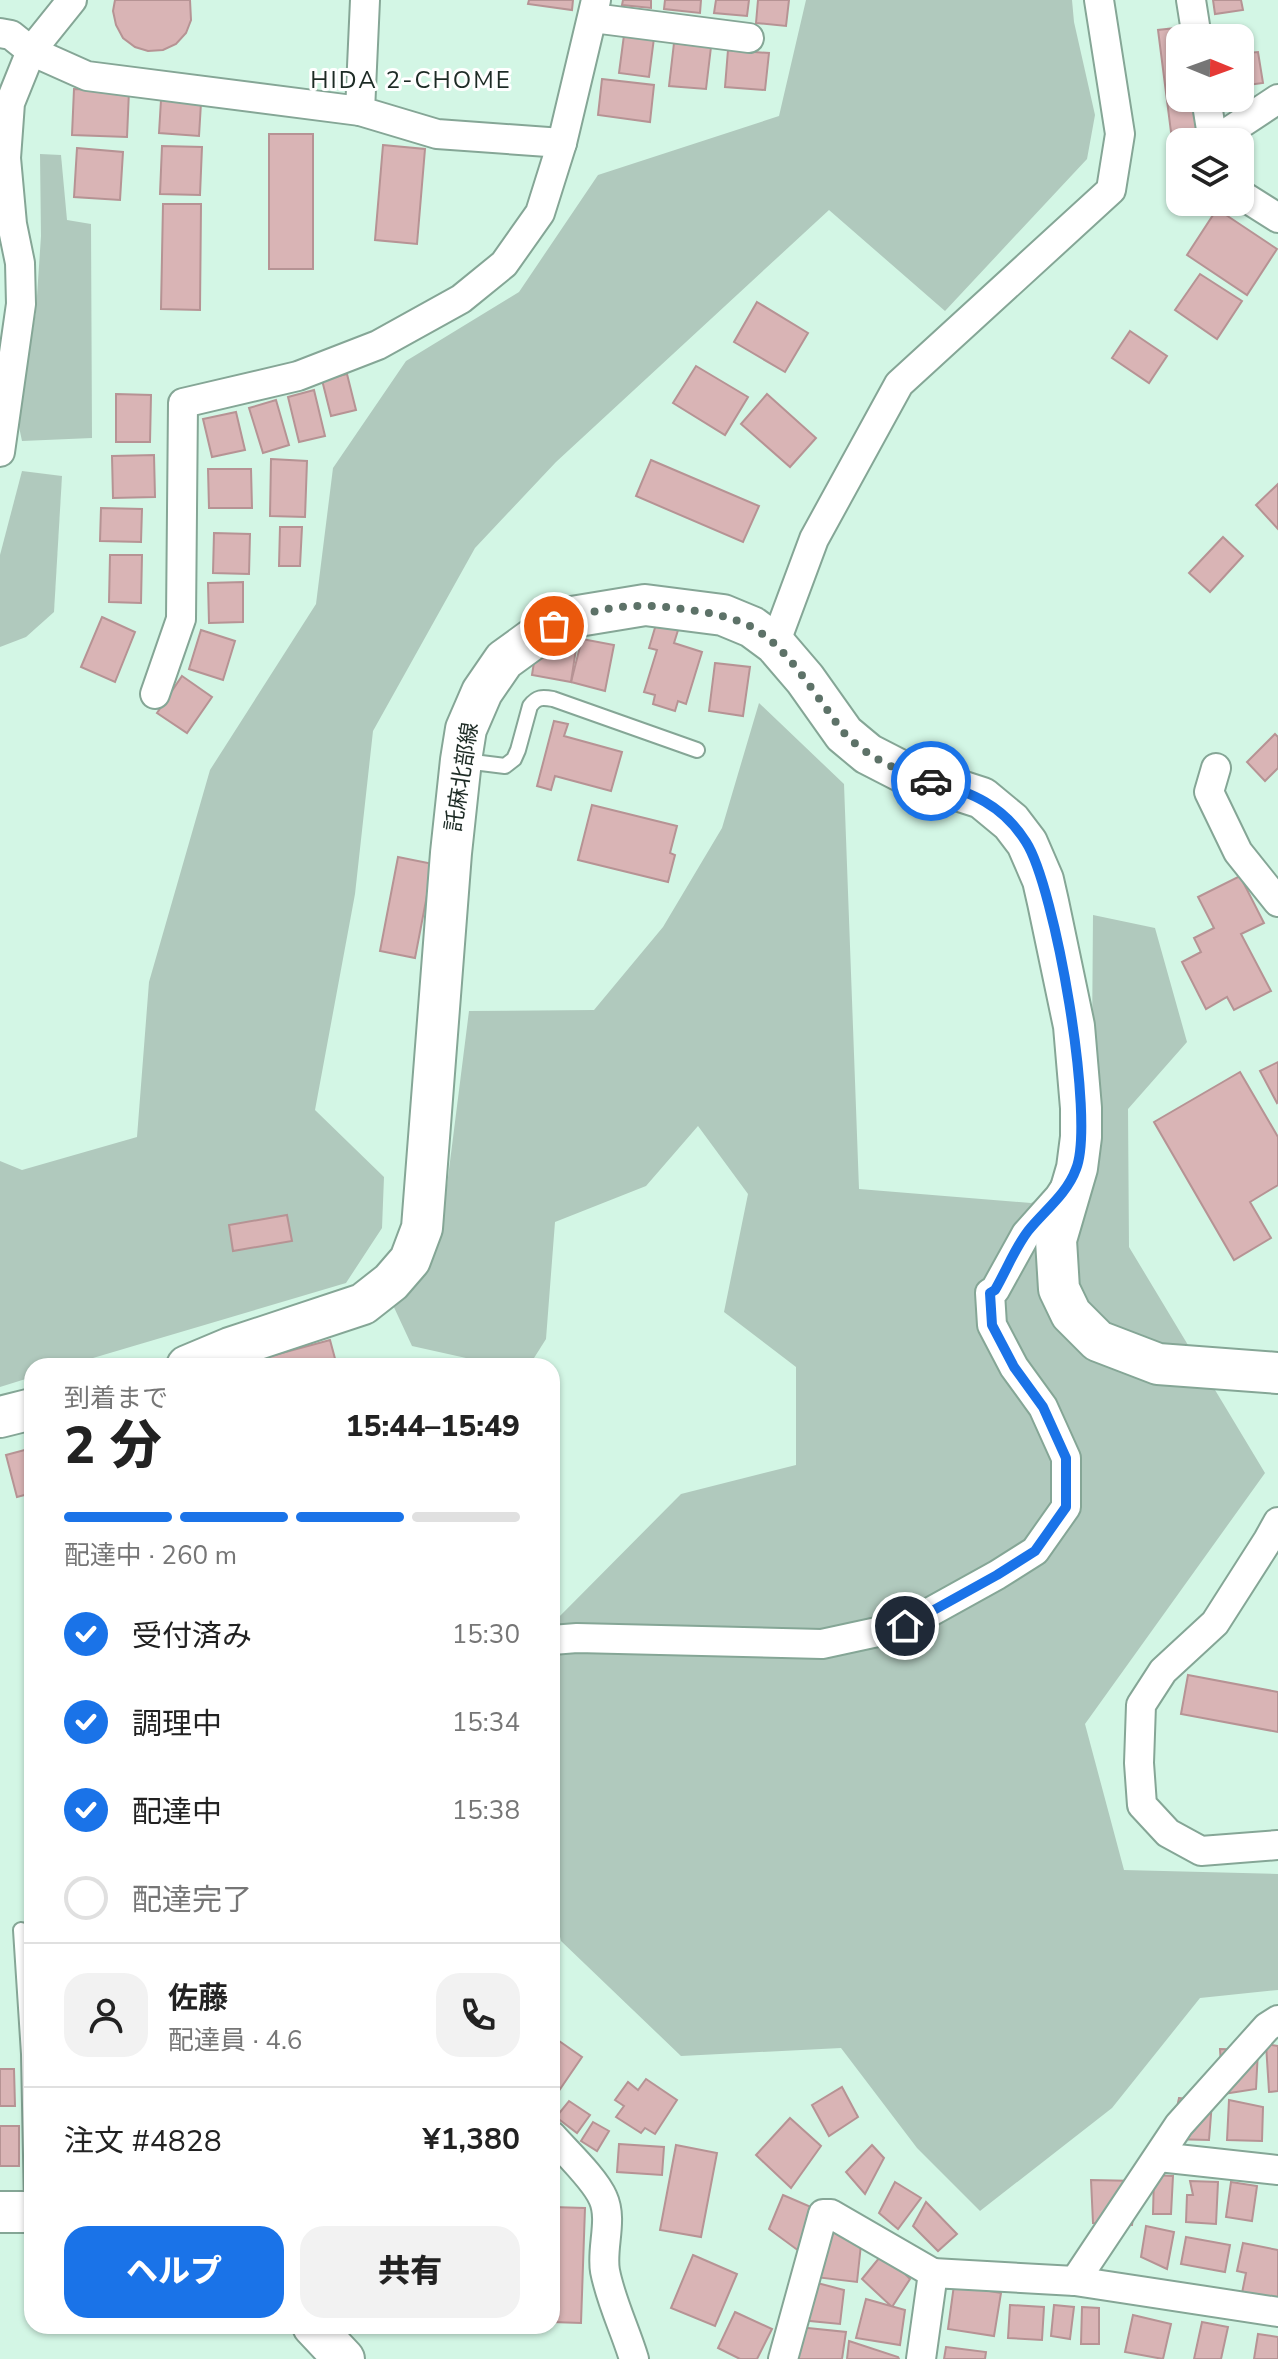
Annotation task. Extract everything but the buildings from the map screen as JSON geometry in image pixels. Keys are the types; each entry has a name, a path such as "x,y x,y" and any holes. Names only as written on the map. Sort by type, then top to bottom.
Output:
{"main road":[{"name":"託麻北部線","path":"206,1358 363,1304 391,1282 410,1260 422,1228 451,853 466,729 482,692 504,660 537,636 572,617 645,605 723,615 752,627 775,644 805,679 844,734 868,754 905,773 982,798 1011,822 1027,843 1043,880 1074,1026 1081,1137 1077,1168 1056,1240 1059,1289 1071,1314 1098,1341 1158,1364 1278,1373"},
{"path":"0,1417 24,1411"},
{"path":"0,2212 24,2210"},
{"path":"321,2334 344,2359"}],"street":[{"path":"0,452 21,304 20,263 6,222 10,103 31,51 72,0"},
{"path":"360,111 365,0"},
{"path":"775,644 814,539 899,384 1111,190 1120,134 1099,0"},
{"path":"1191,0 1195,24"},
{"path":"155,694 181,619 183,403 298,376 378,345 461,299 504,264 540,213 562,143 594,9 749,38"},
{"path":"0,33 11,35 31,51 87,76 360,111 437,134 562,143"},
{"path":"1234,128 1278,99"},
{"path":"1254,203 1278,218"},
{"path":"1216,768 1209,792 1238,852 1278,902"},
{"path":"560,1639 822,1644 905,1626 1035,1551 1066,1507 1066,1458 1043,1407 1014,1367 992,1325 990,1293 995,1290 1026,1234 1059,1197 1077,1168"},
{"path":"1278,1522 1215,1623 1163,1671 1141,1705 1139,1763 1142,1805 1168,1833 1201,1851 1278,1845"},
{"path":"1075,2281 1179,2125 1267,2027 1278,2020"},
{"path":"560,2146 604,2200 605,2267 611,2299 624,2326 634,2359"},
{"path":"1159,2157 1278,2170"},
{"path":"783,2359 823,2214 831,2214 933,2273 1075,2281 1278,2312"},
{"path":"921,2359 933,2273"}],"lane":[{"path":"461,760 505,766 514,759 530,706 541,697 697,750"},
{"path":"21,1930 24,1976"}],"green space":[{"path":"806,0 1072,0 1095,115 1087,159 945,311 829,210 556,462 475,548 373,731 355,894 315,1110 384,1177 382,1228 346,1283 93,1358 24,1358 24,1380 0,1387 0,1161 22,1170 137,1137 149,982 210,770 316,604 333,468 406,361 519,292 598,175 779,116"},
{"path":"40,154 61,155 67,220 91,224 92,438 22,441 18,422 36,311 41,236"},
{"path":"22,471 62,476 54,612 26,637 0,647 0,555"},
{"path":"759,703 844,784 859,1189 1031,1203 1091,1172 1093,915 1155,928 1187,1042 1128,1109 1129,1247 1265,1473 1085,1724 1124,1870 1278,1874 1278,1990 1200,1998 1112,2108 980,2211 917,2148 841,2048 681,2056 560,1937 560,1616 681,1494 796,1465 796,1367 724,1312 748,1194 698,1126 646,1186 555,1222 546,1339 534,1358 466,1358 412,1346 392,1303 442,1225 469,1011 594,1010 663,927 722,828"}],"way so far":[{"path":"554,626 572,617 645,605 723,615 752,627 775,644 805,679 844,734 868,754 905,773 931,781"}],"district":[{"name":"HIDA 2-CHOME","path":"411,80"}],"route":[{"path":"905,1626 1035,1551 1066,1507 1066,1458 1043,1407 1014,1367 992,1325 990,1293 995,1290 1026,1234 1059,1197 1077,1168 1081,1137 1074,1026 1043,880 1027,843 1011,822 982,798 931,781"}]}
